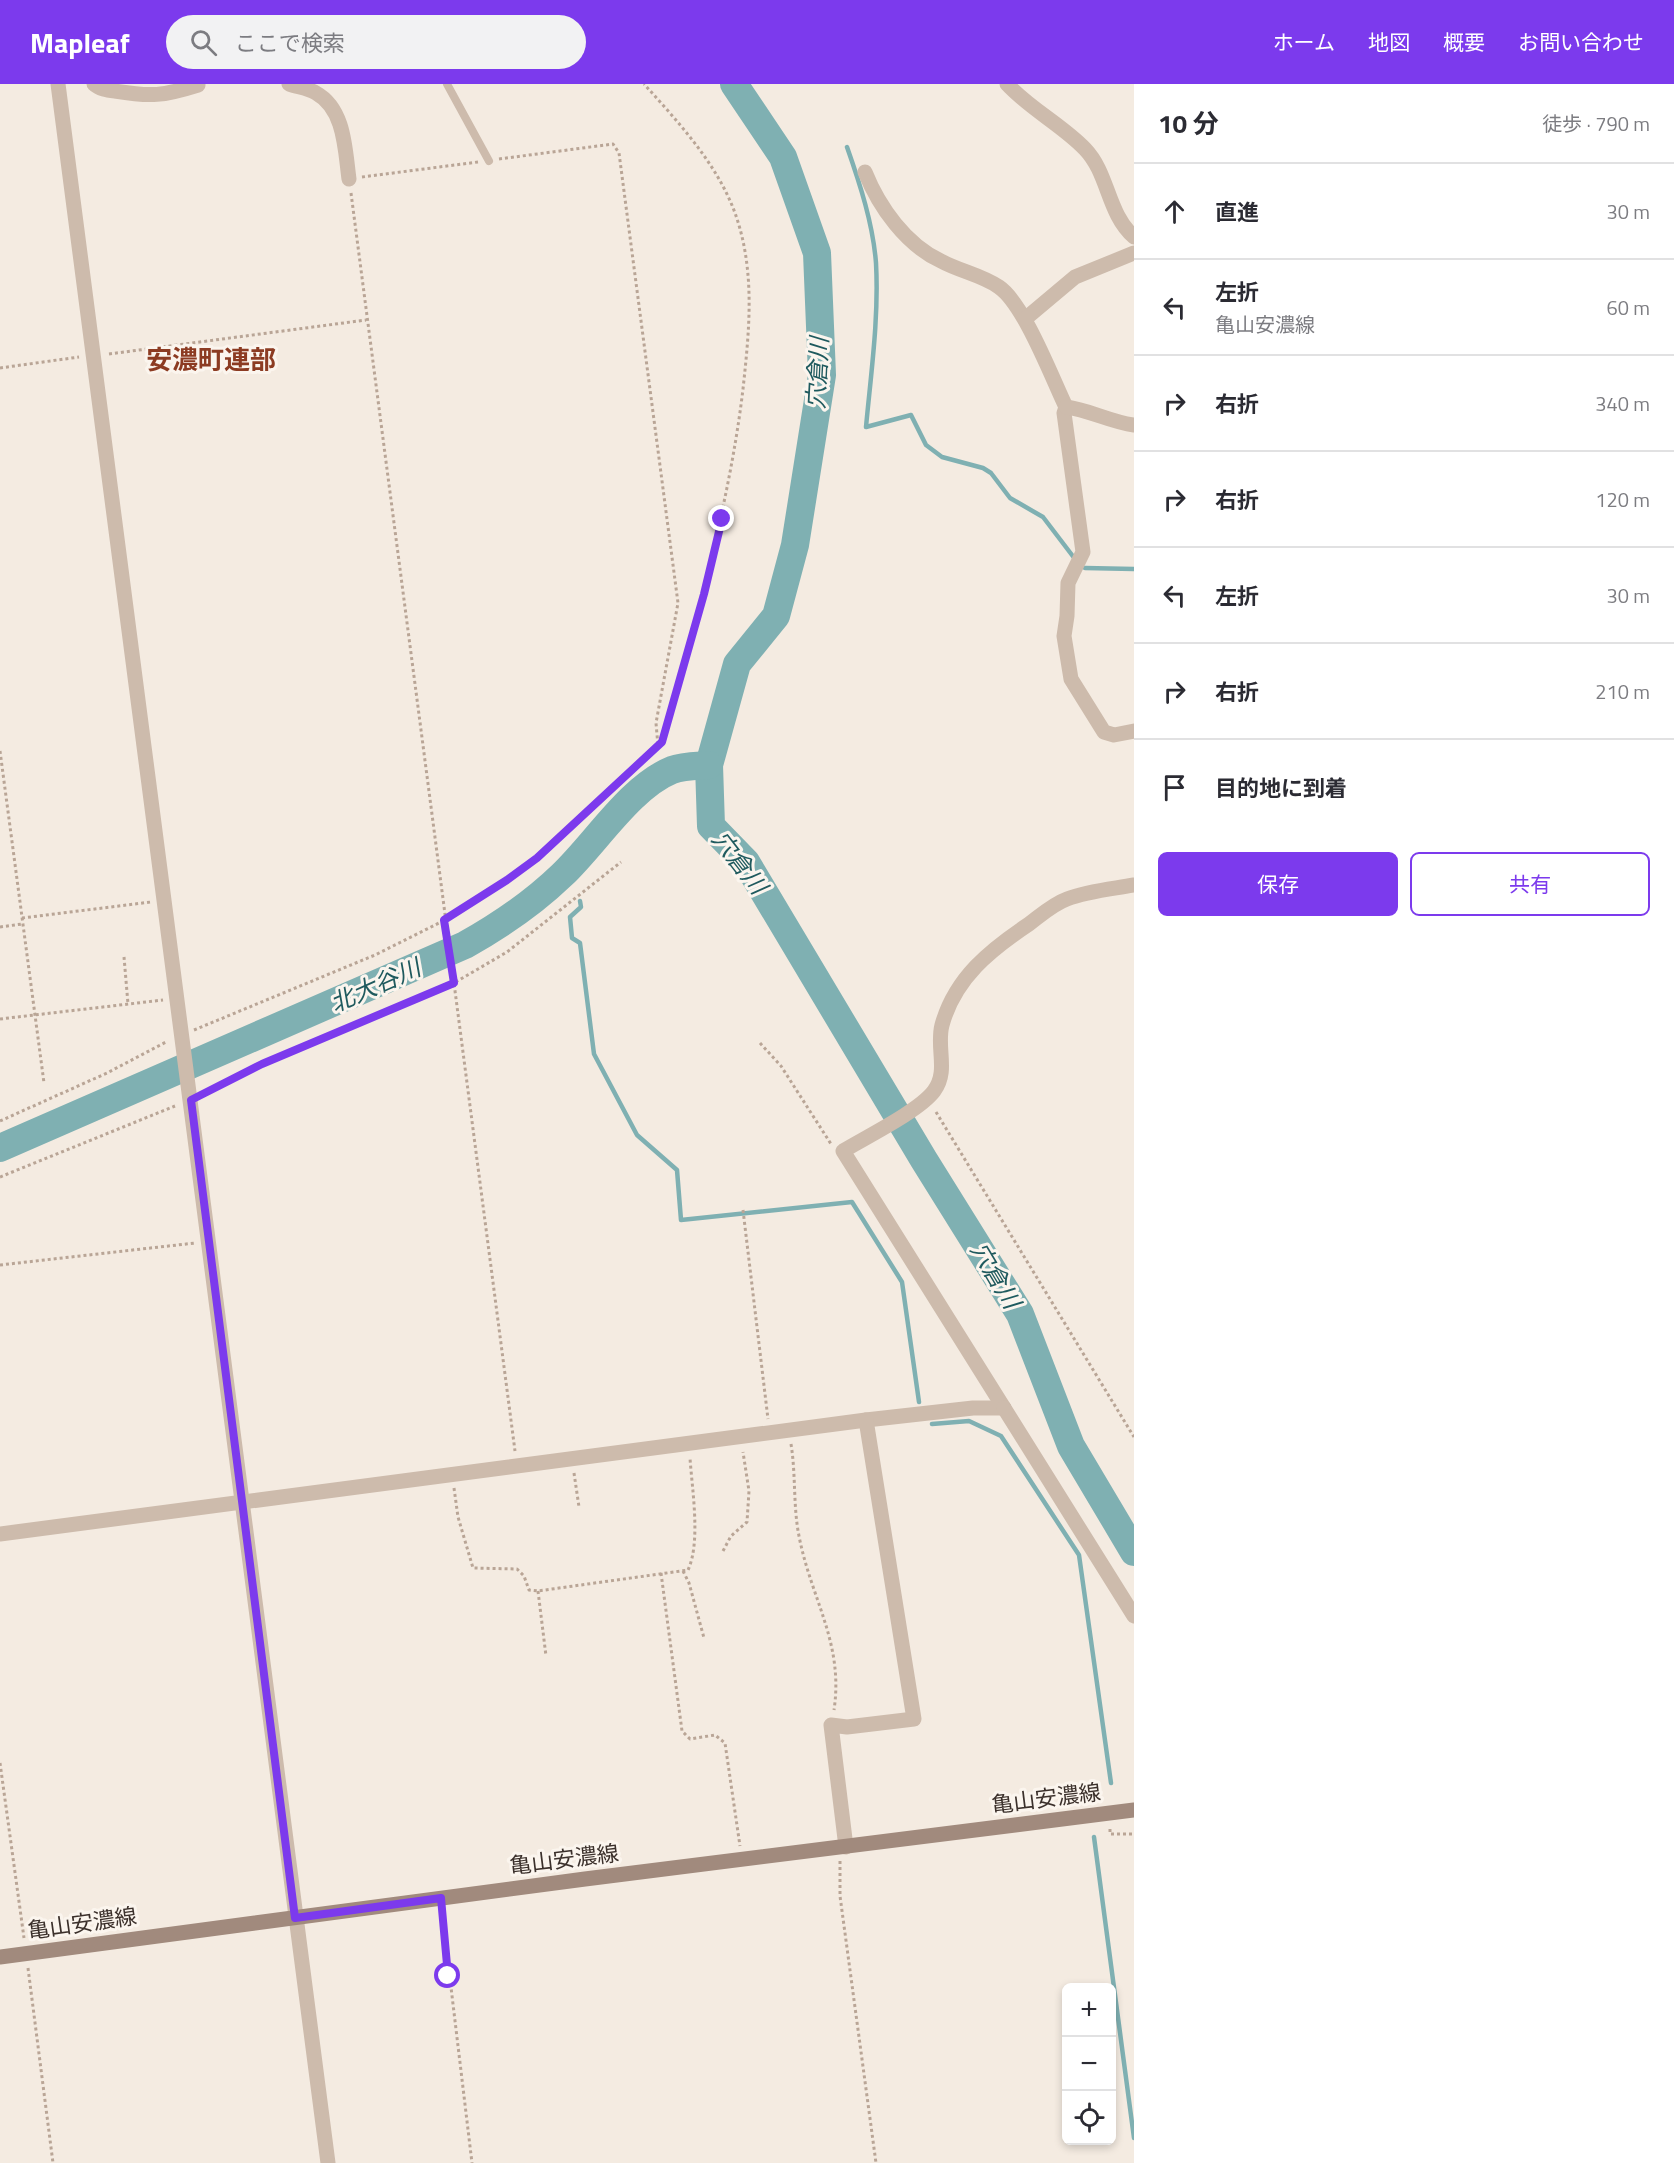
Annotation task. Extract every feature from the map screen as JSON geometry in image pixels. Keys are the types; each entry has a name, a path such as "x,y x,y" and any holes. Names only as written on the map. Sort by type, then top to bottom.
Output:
{"main road":[{"name":"亀山安濃線","path":"0,1957 441,1898 1134,1810"}],"street":[{"path":"58,84 244,1502 295,1918 328,2163"},
{"path":"94,84 102,89 145,97 169,94 198,86"},
{"path":"289,84 315,93 331,106 343,131 349,179"},
{"path":"1007,84 1085,149 1097,166 1122,225 1134,237"},
{"path":"865,172 877,201 923,251 943,263 1000,288 1025,319 1066,407 1064,413 1083,552 1068,583 1068,616 1064,632 1070,657 1070,674 1104,732 1114,735 1134,731"},
{"path":"1025,319 1075,277 1134,253"},
{"path":"1066,407 1087,410 1115,422 1134,425"},
{"path":"1134,885 1066,899 975,964 956,991 946,1013 941,1028 942,1075 925,1100 843,1151 1134,1616"},
{"path":"0,1534 517,1464 866,1420 973,1408 1004,1408"},
{"path":"843,1847 831,1725 847,1727 914,1719 866,1420"}],"lane":[{"path":"447,84 489,161"}],"path":[{"path":"0,1122 182,1036 375,955 444,920 528,864 658,746 666,735 704,594 732,467 748,340 749,285 745,251 733,207 690,136 644,84"},
{"path":"517,1464 444,920 349,179 613,144 620,153 678,603 656,723 658,746"},
{"path":"0,368 366,320"},
{"path":"0,751 44,1083"},
{"path":"0,1177 191,1098 262,1064 454,983 507,952 621,862"},
{"path":"22,918 164,900"},
{"path":"0,927 23,924"},
{"path":"124,957 128,1004"},
{"path":"0,1019 177,999"},
{"path":"760,1043 781,1066 828,1143 843,1151"},
{"path":"925,1100 1134,1437"},
{"path":"743,1210 770,1433"},
{"path":"0,1265 210,1241"},
{"path":"788,1431 795,1477 795,1513 799,1535 832,1644 837,1690 834,1710 830,1716 831,1725"},
{"path":"723,1551 731,1536 747,1522 749,1513 749,1491 741,1437"},
{"path":"452,1474 458,1517 473,1568 517,1569 524,1576 530,1590 538,1591 688,1570 693,1560 694,1538 690,1444"},
{"path":"575,1457 574,1476 579,1507"},
{"path":"683,1570 689,1582 704,1638"},
{"path":"661,1573 682,1731 690,1739 715,1736 725,1743 742,1860"},
{"path":"538,1591 546,1656"},
{"path":"0,1763 53,2163"},
{"path":"843,1847 840,1896 876,2163"},
{"path":"441,1898 448,1976 472,2163"}],"waterway":[{"name":"穴倉川","path":"734,84 783,157 817,253 822,375 795,545 776,616 737,664 709,765 711,826 746,862 924,1160 1020,1314 1071,1446 1134,1552"},
{"path":"847,147 869,219 876,263 875,325 866,427 911,415 926,445 942,457 983,468 991,473 1010,498 1043,517 1075,559"},
{"path":"1085,568 1134,569"},
{"name":"北大谷川","path":"0,1148 465,945 491,930 540,895 642,789 672,770 709,765"},
{"path":"580,901 581,907 570,917 572,938 580,943 594,1054 637,1135 677,1170 681,1220 852,1202 902,1282 919,1402"},
{"path":"932,1424 969,1421 1001,1436 1079,1555 1111,1783"},
{"path":"1094,1837 1134,2138"}],"district":[{"name":"安濃町連部","path":"211,359"}],"route":[{"path":"448,1976 441,1898 295,1918 244,1502 191,1100 262,1064 454,983 444,920 455,915 537,858 662,742 666,735 704,594 722,519"}]}
